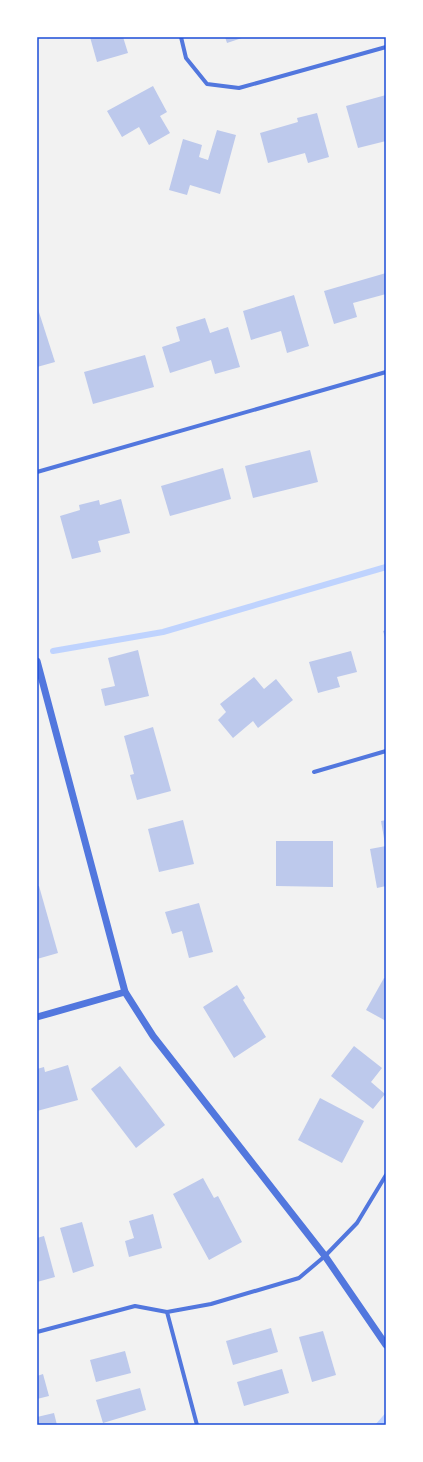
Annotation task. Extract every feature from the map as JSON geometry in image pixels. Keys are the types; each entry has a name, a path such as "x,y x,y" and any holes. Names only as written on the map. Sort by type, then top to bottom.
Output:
{"street":[{"path":"181,37 186,58 207,84 239,88 386,47"},
{"path":"37,472 386,372"},
{"path":"37,661 125,992 153,1036 325,1256 386,1345"},
{"path":"314,772 386,751"},
{"path":"37,1017 125,992"},
{"path":"37,1332 135,1306 167,1312 211,1304 299,1278 325,1256 357,1223 386,1176"},
{"path":"167,1312 197,1425"}],"building":[{"path":"90,37 123,37 128,53 97,62"},
{"path":"225,37 245,37 227,43"},
{"path":"153,86 167,112 160,116 170,133 149,145 139,127 122,137 107,111"},
{"path":"386,95 386,141 358,148 346,106"},
{"path":"317,113 329,157 308,163 305,153 268,163 260,133 298,122 297,118"},
{"path":"217,130 236,135 220,194 190,185 187,195 169,190 183,139 202,145 199,157 208,160"},
{"path":"386,273 386,294 353,303 357,317 334,324 324,291"},
{"path":"294,295 309,346 287,353 281,331 251,340 243,311"},
{"path":"37,306 55,362 37,367"},
{"path":"205,318 210,333 228,327 240,367 215,374 211,360 170,373 162,347 180,341 176,327"},
{"path":"145,355 154,387 93,404 84,372"},
{"path":"310,450 318,482 253,498 245,466"},
{"path":"223,468 231,499 170,516 161,486"},
{"path":"121,499 130,533 98,541 101,552 72,559 60,516 80,510 79,505 99,500 100,505"},
{"path":"386,630 386,640 383,631"},
{"path":"138,650 149,696 105,706 101,689 115,686 108,658"},
{"path":"351,651 357,672 337,677 340,687 318,693 309,662"},
{"path":"254,677 264,689 276,679 293,700 258,728 253,721 233,738 218,720 226,712 220,704"},
{"path":"153,727 171,791 137,800 130,775 134,774 124,736"},
{"path":"183,820 194,864 159,872 148,829"},
{"path":"386,820 386,844 385,844 381,821"},
{"path":"276,841 333,841 333,887 276,886"},
{"path":"386,846 386,886 377,888 370,849"},
{"path":"37,886 39,886 58,953 37,959"},
{"path":"199,903 213,952 189,958 182,931 172,934 165,912"},
{"path":"384,978 386,979 386,1021 366,1010"},
{"path":"237,985 245,998 243,1000 266,1037 234,1058 203,1007"},
{"path":"354,1046 382,1068 371,1082 385,1094 373,1109 331,1076"},
{"path":"68,1065 78,1100 37,1111 37,1069 44,1067 45,1072"},
{"path":"120,1066 165,1125 136,1148 91,1089"},
{"path":"320,1098 364,1121 342,1163 298,1140"},
{"path":"203,1178 214,1198 218,1196 242,1242 209,1260 173,1194"},
{"path":"153,1214 162,1248 129,1257 125,1241 134,1238 129,1221"},
{"path":"82,1222 94,1266 73,1273 60,1228"},
{"path":"44,1236 55,1277 37,1282 37,1238"},
{"path":"271,1328 278,1352 233,1365 226,1341"},
{"path":"323,1331 336,1375 312,1382 299,1337"},
{"path":"125,1351 131,1373 96,1382 90,1360"},
{"path":"282,1369 289,1393 244,1406 237,1382"},
{"path":"43,1374 49,1396 37,1399 37,1376"},
{"path":"140,1388 146,1410 103,1423 96,1400"},
{"path":"54,1413 57,1425 37,1425 37,1417"}],"waterway":[{"path":"53,651 163,632 386,567"},
{"path":"379,1425 386,1417"}]}
